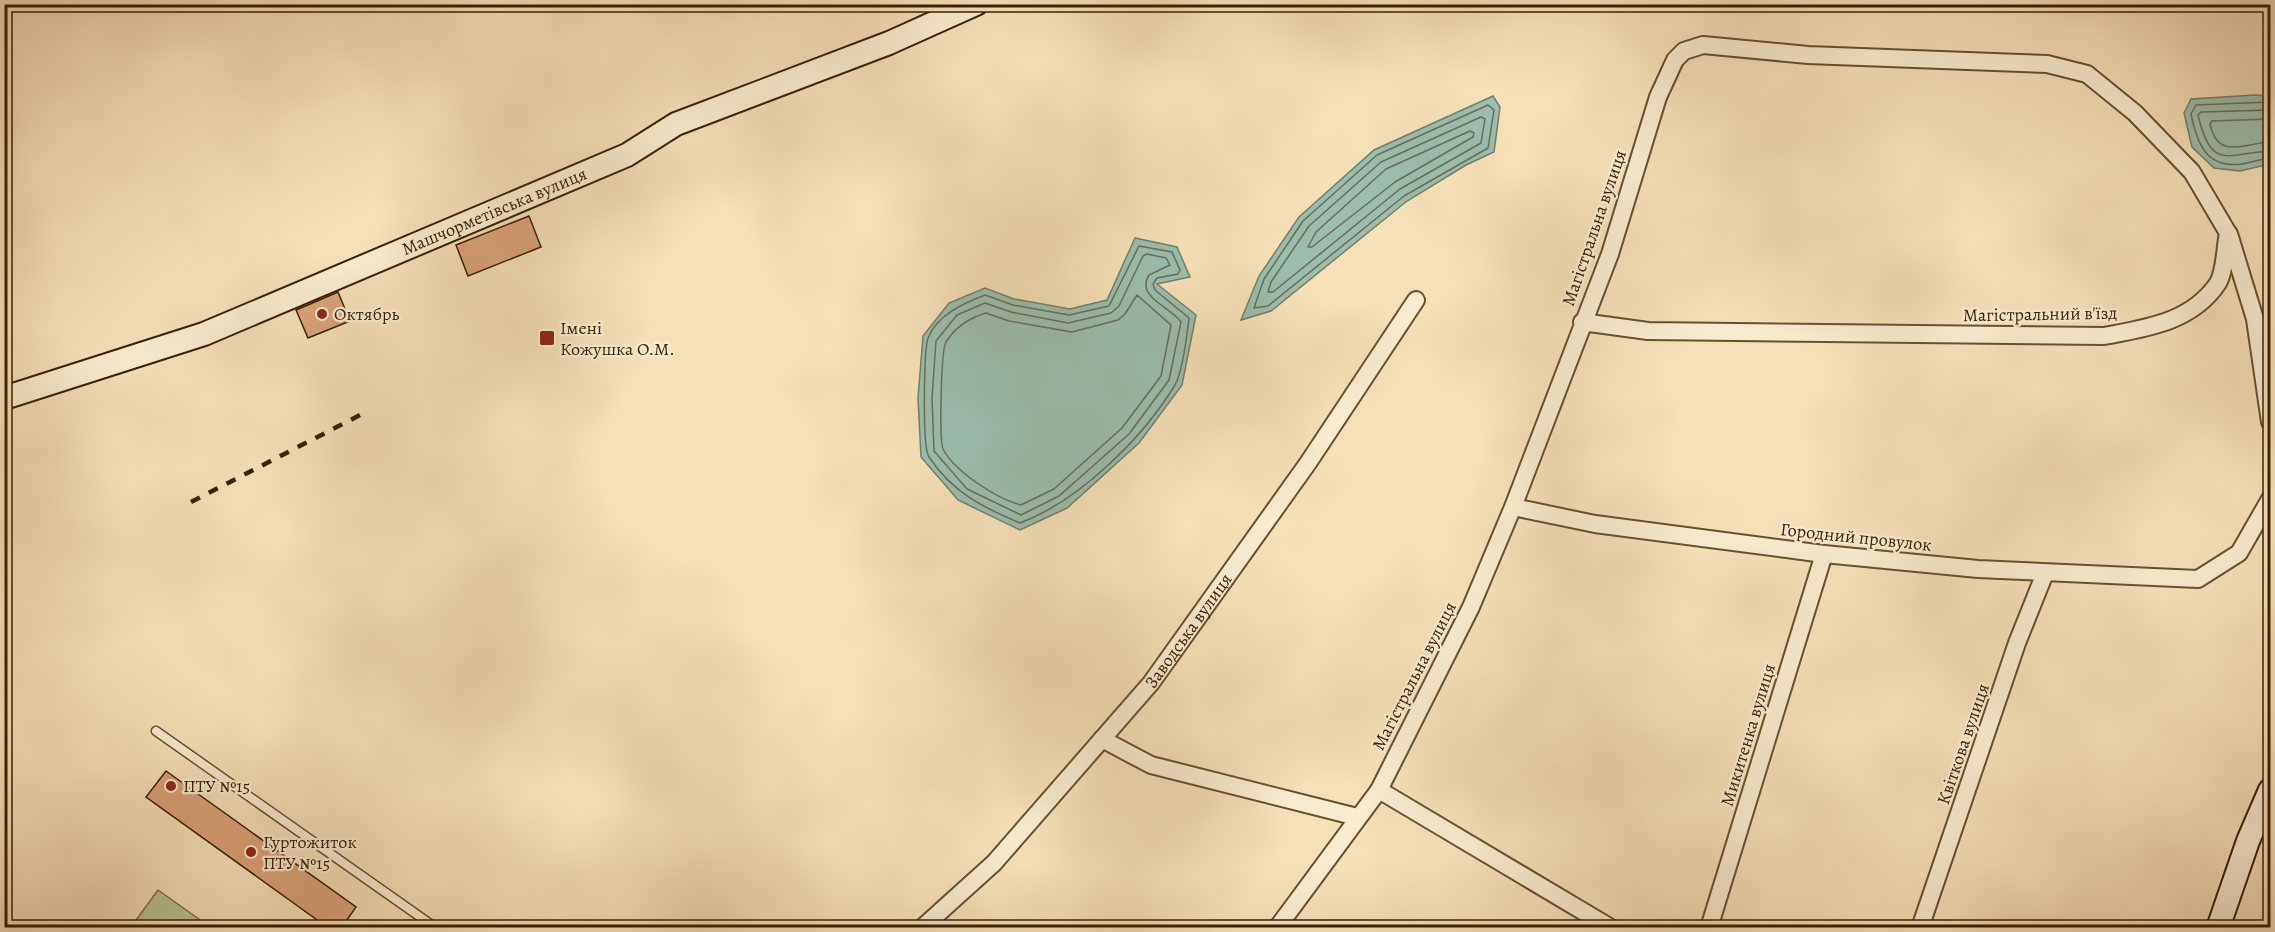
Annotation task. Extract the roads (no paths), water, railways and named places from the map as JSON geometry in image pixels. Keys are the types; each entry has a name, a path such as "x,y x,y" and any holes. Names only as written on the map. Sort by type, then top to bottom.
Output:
{"street":[{"name":"Машчорметівська вулиця","path":"4,398 204,334 627,155 676,124 889,43 976,4"},
{"name":"Магістральна вулиця","path":"1277,927 1379,790 1471,607 1513,507 1582,322 1610,254 1658,97 1675,60 1684,51 1703,45 1808,55 2046,64 2087,74 2135,113 2192,172 2228,233"},
{"name":"Магістральний в'їзд","path":"1582,322 1648,331 2104,336 2153,327 2187,315 2218,282 2228,233"},
{"path":"2228,233 2255,319 2271,422"},
{"name":"Заводська вулиця","path":"922,927 994,863 1151,683 1288,492 1416,300"},
{"name":"Городний провулок","path":"1513,507 1595,525 1824,554 2044,573 2198,579 2239,554 2271,499"},
{"name":"Микитенка вулиця","path":"1709,927 1824,554"},
{"name":"Квіткова вулиця","path":"1920,927 2017,644 2044,573"},
{"path":"1102,739 1151,765 1357,817"},
{"path":"1379,790 1611,927"},
{"path":"2218,927 2248,842 2271,790"}],"lane":[{"path":"156,731 436,927"}],"water":[{"path":"1493,96 1500,107 1494,152 1466,165 1407,201 1271,311 1241,320 1259,276 1299,217 1374,150"},
{"path":"2270,96 2270,164 2240,171 2214,168 2192,147 2184,113 2191,99"},
{"path":"1135,238 1177,247 1190,277 1157,284 1196,315 1182,385 1139,443 1067,508 1020,530 958,500 921,457 918,398 923,336 949,303 985,288 1014,299 1070,309 1107,300"}],"railway":[{"path":"191,502 366,412"}],"place":[{"name":"Октябрь","path":"322,314"},
{"name":"Імені Кожушка О.М.","path":"547,338"},
{"name":"ПТУ №15","path":"171,786"},
{"name":"Гуртожиток ПТУ №15","path":"251,852"}]}
